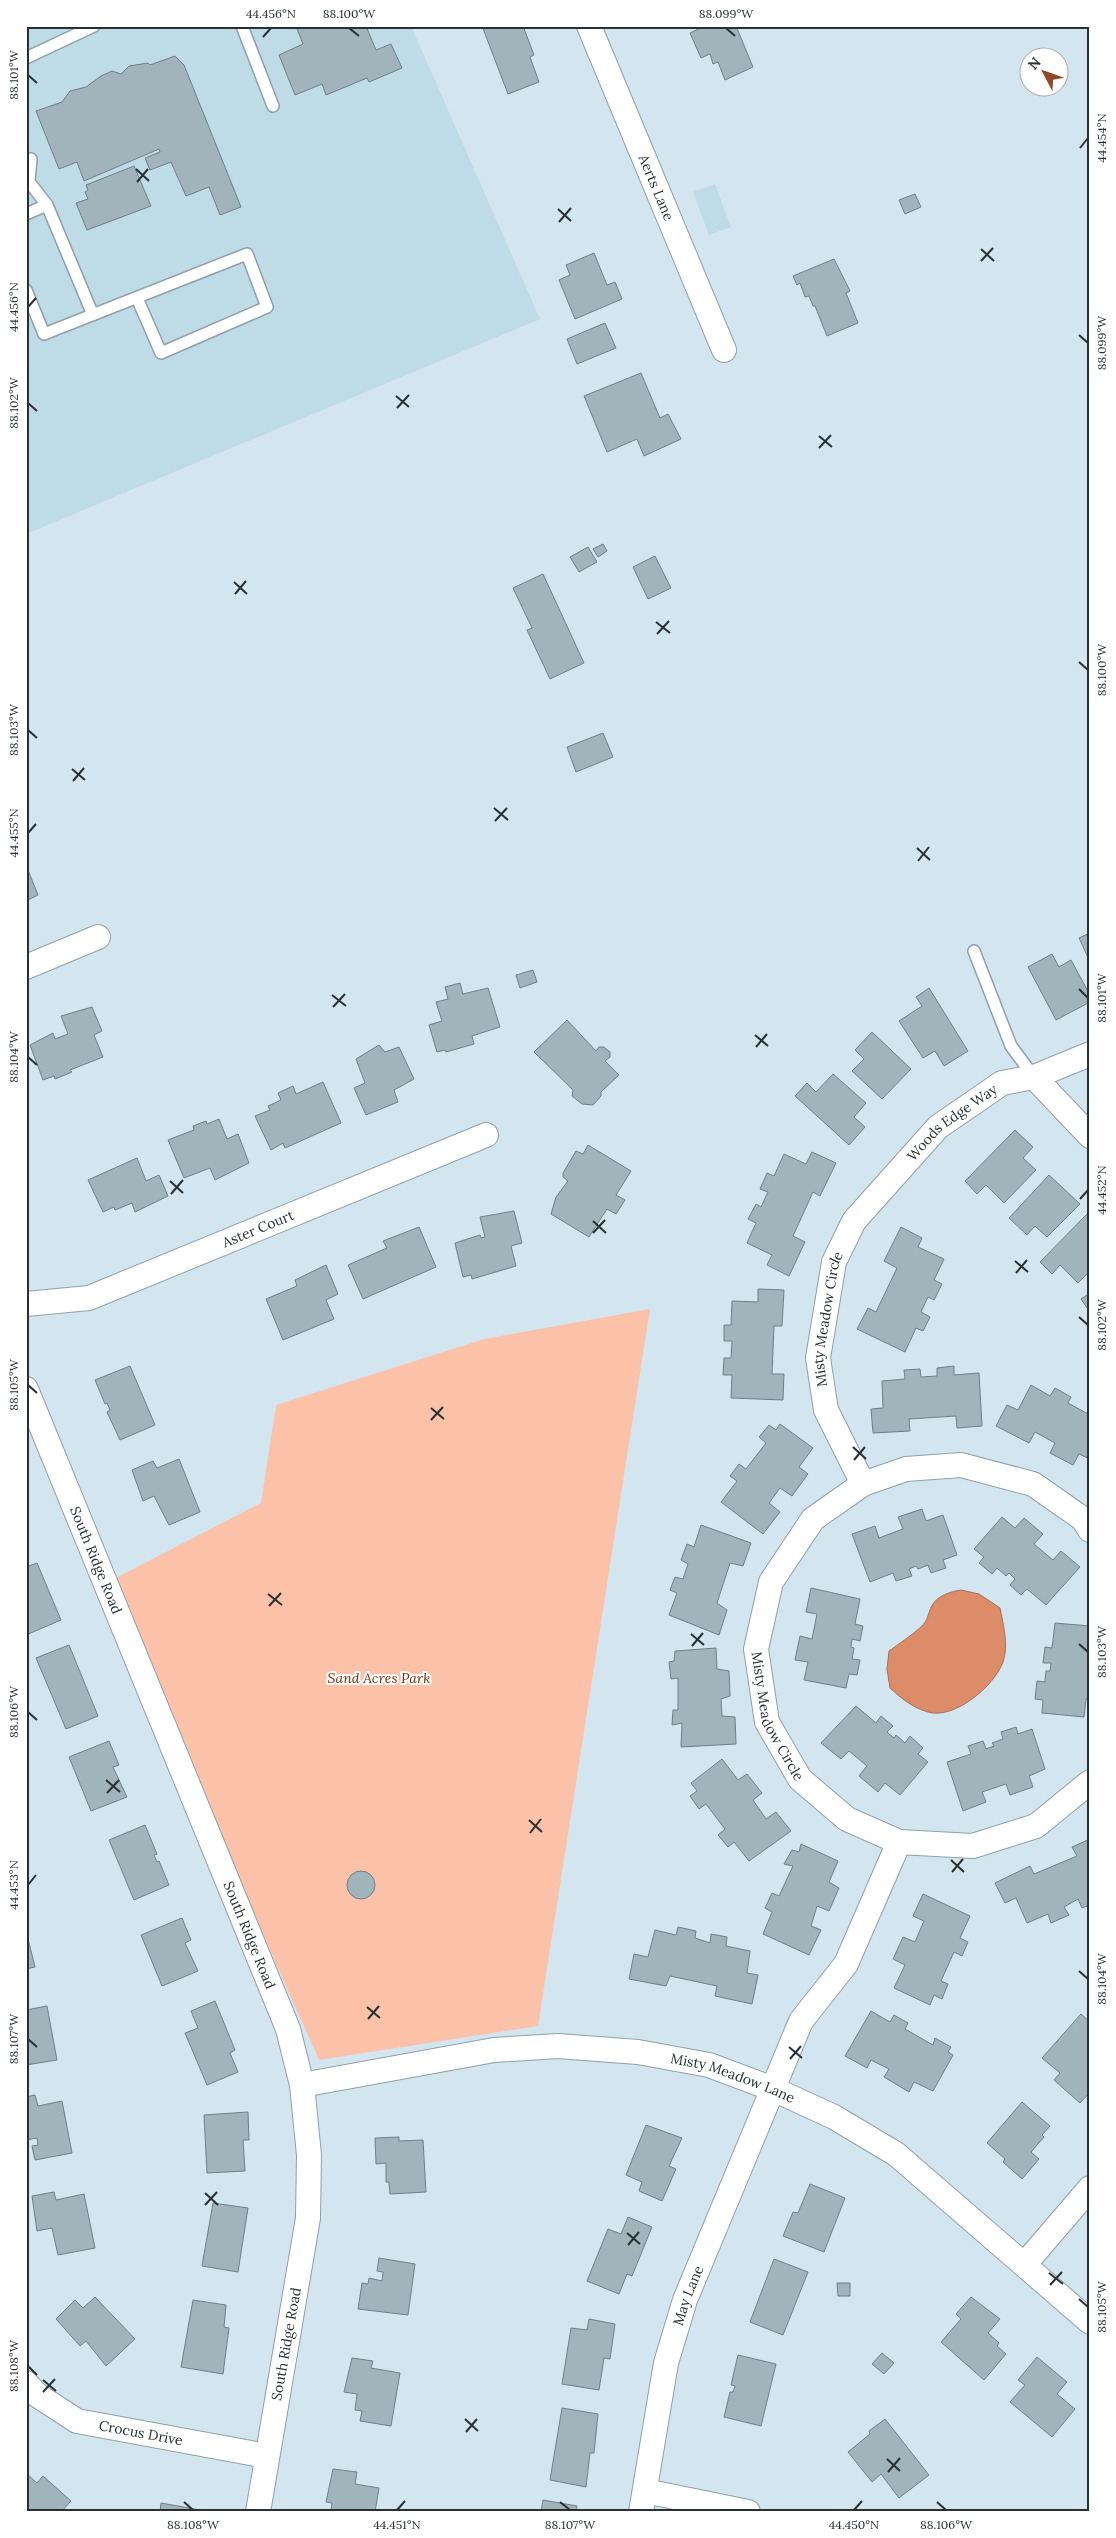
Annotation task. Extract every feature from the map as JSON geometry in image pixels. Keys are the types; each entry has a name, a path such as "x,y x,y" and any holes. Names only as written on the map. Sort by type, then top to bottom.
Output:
{"street":[{"name":"Aerts Lane","path":"589,26 724,350"},
{"path":"26,967 98,937"},
{"name":"Woods Edge Way","path":"882,1189 938,1127 1002,1083 1034,1078 1090,1054"},
{"path":"1034,1078 1090,1136"},
{"name":"Aster Court","path":"26,1304 89,1298 486,1135"},
{"name":"Misty Meadow Circle","path":"864,1484 826,1410 818,1358 834,1262 854,1221 882,1189"},
{"name":"South Ridge Road","path":"26,1389 288,2029 302,2085 309,2155 308,2218 258,2512"},
{"name":"Misty Meadow Circle","path":"1090,1530 1082,1519 1032,1484 961,1464 906,1469 864,1484 814,1519 771,1582 756,1650 767,1722 800,1779 847,1820 899,1842 973,1846 1036,1826 1090,1782"},
{"path":"772,2089 801,2020 846,1964 899,1842"},
{"name":"Misty Meadow Lane","path":"302,2085 494,2050 558,2046 638,2052 700,2064 772,2089 834,2117 896,2154 1090,2322"},
{"name":"May Lane","path":"643,2501 666,2363 685,2300 772,2089"},
{"path":"1024,2265 1090,2188"},
{"name":"Crocus Drive","path":"26,2382 37,2396 77,2421 267,2456"},
{"path":"643,2501 748,2512"}],"lane":[{"path":"26,58 94,26"},
{"path":"242,26 273,106"},
{"path":"30,159 28,179 47,205 93,315"},
{"path":"26,214 47,205"},
{"path":"26,290 44,334 247,254 267,306 161,353 137,298"},
{"path":"974,951 1011,1046 1034,1078"}],"shaded area":[{"path":"26,26 411,26 540,319 26,534"},
{"path":"715,184 731,227 709,235 693,192"},
{"path":"961,1590 979,1594 1000,1608 1004,1628 1005,1655 999,1671 992,1681 973,1699 950,1711 928,1712 912,1705 890,1688 887,1669 889,1651 921,1627 926,1621 932,1605 938,1598"}],"green space":[{"name":"Sand Acres Park","path":"650,1309 538,2026 319,2060 106,1583 261,1503 276,1405 484,1339"}],"building":[{"path":"296,26 366,26 376,50 391,44 402,68 369,82 367,78 326,95 322,84 295,95 279,55 303,44"},
{"path":"482,26 523,26 534,55 530,57 539,82 508,94"},
{"path":"705,26 736,26 753,67 725,80 718,62 713,64 710,54 701,58 690,33"},
{"path":"175,56 184,65 241,207 220,215 209,187 186,196 171,162 150,170 145,158 160,152 159,149 84,181 77,162 59,169 36,111 62,102 70,91 86,87 101,76 112,71 121,74 129,66 148,63 150,65"},
{"path":"134,166 151,206 87,230 76,203 88,199 85,192 88,190 86,185"},
{"path":"915,194 921,207 905,214 899,200"},
{"path":"594,253 607,285 615,282 622,299 575,319 559,280 570,275 566,265"},
{"path":"834,259 850,291 846,293 858,323 827,336 815,306 813,306 809,296 805,297 800,283 797,285 793,276"},
{"path":"605,323 616,348 577,364 567,339"},
{"path":"641,373 660,418 668,414 681,439 644,456 637,439 607,452 584,396"},
{"path":"603,544 607,551 598,557 593,549"},
{"path":"588,547 597,562 579,572 570,557"},
{"path":"655,556 671,588 648,599 633,567"},
{"path":"543,574 584,663 550,679 527,630 532,628 513,588"},
{"path":"603,733 613,757 576,772 567,747"},
{"path":"26,865 38,895 26,901"},
{"path":"1090,933 1090,962 1079,938"},
{"path":"1052,954 1059,967 1071,960 1090,995 1090,1002 1056,1020 1028,967"},
{"path":"533,970 537,982 520,988 516,975"},
{"path":"460,983 463,994 488,988 500,1027 472,1036 474,1044 446,1052 445,1050 437,1052 429,1025 442,1021 436,1002 448,999 445,987"},
{"path":"929,988 968,1051 944,1066 935,1051 923,1058 899,1021 922,1006 916,997"},
{"path":"92,1007 102,1031 94,1035 103,1057 70,1070 72,1072 55,1079 54,1076 43,1080 30,1045 53,1033 55,1039 68,1034 61,1016"},
{"path":"567,1020 596,1051 599,1047 604,1047 610,1052 610,1057 605,1061 619,1075 601,1092 601,1096 593,1105 582,1104 572,1096 573,1090 534,1052"},
{"path":"872,1032 911,1069 882,1099 852,1071 864,1059 855,1050"},
{"path":"379,1045 385,1052 399,1047 414,1079 394,1090 398,1102 366,1115 354,1088 365,1083 356,1059"},
{"path":"833,1074 866,1103 854,1117 865,1127 849,1145 795,1096 807,1083 816,1092"},
{"path":"323,1082 341,1123 285,1148 283,1143 271,1150 255,1116 270,1110 268,1106 281,1100 278,1093 293,1086 296,1094"},
{"path":"219,1119 227,1139 238,1134 249,1163 215,1180 210,1168 184,1178 168,1140 194,1130 193,1126 206,1121 207,1124"},
{"path":"1015,1130 1033,1147 1023,1158 1036,1170 1004,1203 986,1185 977,1194 965,1181"},
{"path":"588,1145 631,1171 616,1195 625,1200 616,1214 607,1209 589,1237 551,1214 556,1197 568,1181 563,1177 563,1173 576,1151 583,1154"},
{"path":"812,1152 836,1163 820,1196 813,1192 793,1236 805,1242 789,1276 767,1265 772,1255 747,1243 756,1223 748,1219 756,1204 761,1207 768,1192 760,1189 767,1173 774,1176 784,1154 806,1164"},
{"path":"137,1158 146,1181 159,1175 168,1196 135,1212 132,1203 115,1210 114,1207 103,1212 88,1180"},
{"path":"1049,1175 1080,1204 1047,1237 1035,1226 1027,1235 1009,1218"},
{"path":"514,1211 522,1243 511,1246 516,1266 472,1279 471,1275 463,1277 455,1243 480,1235 481,1238 485,1237 480,1217"},
{"path":"1090,1211 1090,1271 1078,1283 1060,1265 1052,1274 1040,1262"},
{"path":"419,1227 436,1267 363,1299 348,1265 387,1248 383,1241"},
{"path":"901,1227 922,1238 918,1247 944,1259 934,1280 942,1284 934,1300 928,1297 921,1312 930,1317 923,1331 916,1328 905,1352 857,1329 868,1308 876,1312 897,1268 884,1261"},
{"path":"326,1265 338,1294 326,1300 334,1319 283,1340 266,1299 297,1286 295,1280"},
{"path":"758,1289 784,1290 782,1326 774,1326 772,1374 784,1374 783,1400 731,1398 732,1375 723,1375 724,1358 731,1358 732,1341 724,1341 724,1325 731,1325 732,1301 758,1302"},
{"path":"1090,1293 1090,1312 1081,1299"},
{"path":"130,1366 155,1425 120,1440 107,1412 110,1410 107,1403 105,1404 95,1380"},
{"path":"954,1366 954,1375 979,1373 982,1426 957,1428 956,1416 909,1419 910,1431 873,1433 871,1409 883,1408 882,1381 905,1379 904,1370 920,1369 921,1377 937,1376 937,1368"},
{"path":"1031,1385 1050,1396 1055,1388 1071,1397 1068,1403 1090,1415 1090,1459 1079,1454 1073,1465 1050,1453 1055,1443 1035,1432 1029,1443 996,1426 1007,1405 1018,1410"},
{"path":"780,1424 813,1448 799,1467 808,1474 792,1496 780,1488 769,1503 780,1512 763,1534 721,1502 737,1481 730,1476 739,1464 746,1469 766,1443 759,1437 769,1425 776,1430"},
{"path":"179,1459 200,1512 169,1525 154,1496 143,1501 132,1470 153,1461 157,1468"},
{"path":"922,1509 926,1521 943,1515 957,1555 943,1560 946,1568 931,1573 928,1565 918,1569 916,1566 909,1569 912,1576 896,1581 893,1573 870,1582 852,1534 875,1526 879,1538 903,1529 898,1517"},
{"path":"1002,1517 1015,1528 1024,1518 1043,1534 1034,1544 1053,1560 1061,1551 1080,1567 1046,1605 1027,1589 1021,1595 1010,1585 1015,1579 1009,1573 1006,1576 997,1568 992,1574 979,1563 984,1557 974,1549"},
{"path":"701,1525 751,1543 743,1566 730,1563 717,1603 727,1610 719,1635 669,1615 677,1593 670,1590 675,1577 683,1579 688,1564 681,1560 687,1544 694,1547"},
{"path":"37,1563 61,1620 26,1635 26,1567"},
{"path":"811,1588 860,1599 855,1624 863,1626 860,1641 852,1639 851,1647 854,1648 852,1659 860,1660 857,1675 849,1674 846,1688 804,1680 808,1662 795,1660 800,1636 812,1639 817,1614 806,1612"},
{"path":"1055,1623 1090,1626 1090,1699 1086,1699 1084,1717 1042,1713 1043,1700 1035,1699 1037,1681 1045,1682 1046,1671 1050,1671 1051,1663 1043,1663 1045,1647 1052,1648"},
{"path":"69,1645 98,1716 66,1729 36,1658"},
{"path":"716,1648 717,1669 729,1671 730,1696 721,1699 722,1716 735,1717 736,1744 681,1747 682,1723 672,1725 673,1710 678,1710 678,1678 671,1679 669,1662 674,1661 675,1651"},
{"path":"856,1706 876,1723 881,1716 893,1726 887,1732 894,1738 896,1735 905,1743 910,1736 923,1748 918,1754 928,1762 900,1795 885,1783 878,1792 859,1776 867,1766 849,1751 841,1759 821,1743"},
{"path":"1016,1727 1018,1734 1032,1729 1045,1769 1029,1776 1033,1787 1010,1795 1006,1784 982,1792 986,1802 963,1811 947,1762 971,1754 968,1746 983,1741 986,1749 994,1746 992,1743 1003,1739 1001,1732"},
{"path":"109,1741 119,1765 113,1767 127,1797 91,1811 69,1757"},
{"path":"722,1759 738,1780 747,1774 762,1793 753,1800 766,1819 776,1812 791,1831 749,1861 734,1842 728,1847 718,1835 725,1829 706,1804 699,1809 690,1796 697,1791 691,1783"},
{"path":"145,1825 157,1854 154,1855 157,1862 159,1861 169,1885 134,1900 109,1840"},
{"path":"1090,1839 1090,1905 1082,1908 1078,1899 1064,1907 1069,1915 1051,1923 1048,1914 1027,1923 1016,1898 1005,1903 995,1883 1030,1866 1034,1874 1077,1856 1072,1847"},
{"path":"801,1844 838,1861 829,1882 839,1888 829,1911 817,1906 811,1926 821,1930 809,1955 763,1934 772,1912 765,1908 772,1893 779,1896 793,1866 784,1864 792,1850 799,1852"},
{"path":"361,1871 371,1875 375,1885 371,1895 361,1899 351,1895 347,1885 351,1875"},
{"path":"923,1894 970,1916 960,1938 968,1942 962,1956 954,1952 941,1981 948,1984 942,1999 934,1995 930,2005 894,1988 905,1965 893,1959 903,1937 915,1942 924,1921 913,1916"},
{"path":"182,1918 191,1940 185,1943 198,1971 162,1986 141,1935"},
{"path":"678,1927 696,1931 695,1938 710,1943 711,1934 727,1937 726,1946 750,1951 747,1973 758,1975 752,2004 715,1996 717,1986 670,1976 666,1986 629,1979 634,1954 648,1957 655,1930 676,1935"},
{"path":"26,1931 35,1967 26,1969"},
{"path":"215,2001 235,2050 230,2053 238,2072 207,2085 185,2033 198,2028 191,2011"},
{"path":"47,2006 57,2060 26,2065 26,2010"},
{"path":"871,2011 890,2022 894,2015 908,2023 905,2029 933,2045 935,2038 951,2047 948,2052 953,2055 933,2091 914,2082 909,2092 884,2077 889,2069 871,2060 867,2068 845,2056"},
{"path":"1081,2014 1090,2022 1090,2092 1080,2103 1054,2080 1060,2073 1042,2058"},
{"path":"35,2095 38,2106 62,2101 72,2153 35,2160 32,2146 38,2145 37,2138 26,2140 26,2097"},
{"path":"1022,2102 1050,2126 1042,2135 1044,2137 1031,2152 1039,2159 1022,2179 1003,2162 1005,2159 987,2143"},
{"path":"248,2112 249,2140 243,2140 245,2171 207,2173 204,2115"},
{"path":"646,2125 682,2138 669,2166 676,2169 662,2201 639,2191 642,2182 626,2175"},
{"path":"399,2137 399,2141 423,2140 426,2192 390,2194 389,2182 386,2182 386,2163 376,2164 375,2138"},
{"path":"810,2184 845,2198 824,2252 783,2236 793,2212 798,2213"},
{"path":"54,2192 56,2200 84,2194 95,2248 58,2255 52,2228 37,2231 32,2196"},
{"path":"213,2203 248,2208 238,2272 202,2266"},
{"path":"628,2217 652,2227 632,2276 627,2274 619,2294 587,2281 608,2229 621,2234"},
{"path":"379,2258 415,2264 408,2315 358,2309 362,2283 368,2284 369,2278 382,2281 383,2272 377,2271"},
{"path":"774,2259 808,2272 783,2335 750,2322"},
{"path":"837,2283 850,2283 850,2296 838,2296"},
{"path":"95,2297 135,2339 106,2366 86,2341 80,2346 56,2319 75,2300 83,2308"},
{"path":"971,2297 1000,2319 988,2333 999,2343 997,2346 1006,2354 984,2380 941,2342 961,2319 956,2314"},
{"path":"193,2300 226,2305 224,2327 229,2328 223,2374 181,2367"},
{"path":"589,2319 615,2324 610,2359 604,2358 599,2390 562,2384 571,2328 587,2330"},
{"path":"882,2353 894,2363 884,2374 872,2364"},
{"path":"738,2355 776,2364 761,2426 724,2417 730,2392 733,2392 735,2386 731,2385"},
{"path":"1037,2357 1067,2382 1057,2394 1075,2409 1052,2437 1010,2402 1025,2385 1018,2380"},
{"path":"352,2358 373,2361 371,2368 400,2373 391,2426 360,2421 362,2411 355,2410 357,2394 344,2392"},
{"path":"562,2408 598,2414 594,2453 590,2453 586,2487 550,2480"},
{"path":"885,2419 929,2475 899,2498 881,2474 872,2482 848,2452 870,2434 869,2431"},
{"path":"333,2469 357,2472 355,2484 379,2488 375,2512 331,2510 332,2503 326,2502"},
{"path":"26,2473 37,2483 43,2476 71,2501 61,2512 26,2512"},
{"path":"543,2500 577,2506 576,2512 541,2512"},
{"path":"161,2503 200,2510 199,2512 160,2512"}]}
